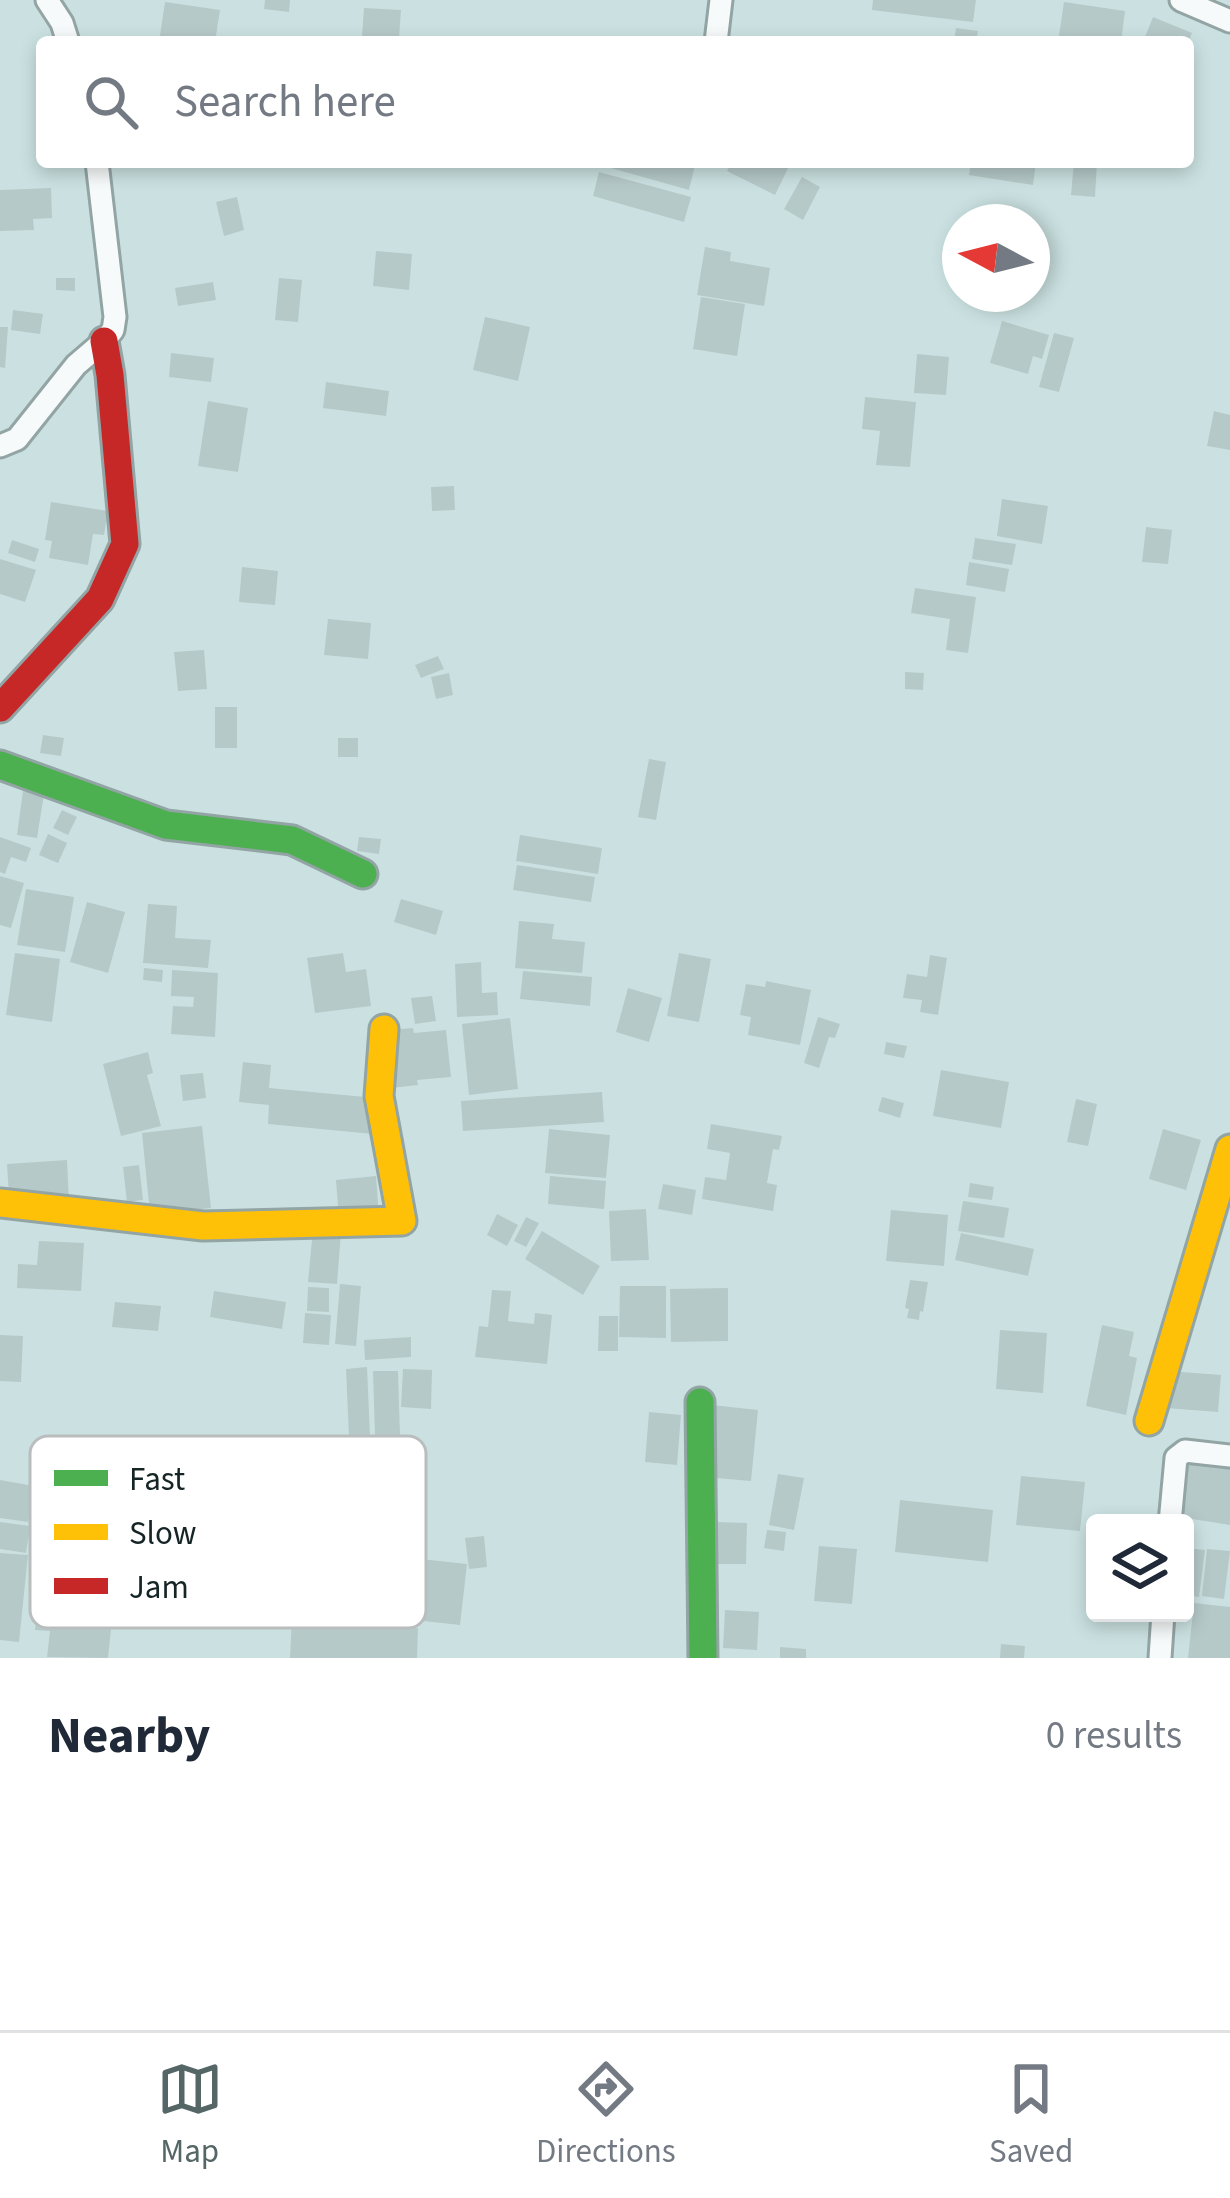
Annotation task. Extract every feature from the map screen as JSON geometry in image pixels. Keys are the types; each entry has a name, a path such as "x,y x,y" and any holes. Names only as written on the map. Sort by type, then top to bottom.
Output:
{"street":[{"path":"47,0 66,36"},
{"path":"717,36 721,0"},
{"path":"1181,0 1230,21"},
{"path":"0,446 17,439 76,365 113,330 98,168"},
{"path":"0,708 100,599 124,544 104,341"},
{"path":"0,765 166,825 292,840 363,874"},
{"path":"0,1203 203,1226 402,1221 379,1096 384,1029"},
{"path":"1149,1421 1230,1149"},
{"path":"700,1402 703,1658"},
{"path":"1171,1514 1176,1458 1185,1451 1230,1456"},
{"path":"1160,1658 1162,1622"}],"building":[{"path":"265,0 290,0 289,12 264,9"},
{"path":"873,0 976,0 973,22 872,10"},
{"path":"165,2 220,10 216,36 160,36"},
{"path":"1064,2 1125,11 1122,36 1059,36"},
{"path":"364,8 401,10 399,36 362,36"},
{"path":"1153,17 1192,33 1191,36 1145,36"},
{"path":"956,28 978,31 977,36 955,36"},
{"path":"611,168 694,168 689,190"},
{"path":"729,168 788,168 775,195"},
{"path":"970,168 1035,168 1033,185 969,175"},
{"path":"1073,168 1097,168 1095,197 1071,195"},
{"path":"599,172 691,197 684,222 593,196"},
{"path":"802,177 820,187 803,220 784,209"},
{"path":"51,188 52,218 33,219 34,230 0,231 0,190"},
{"path":"237,197 244,230 224,236 216,202"},
{"path":"705,247 731,252 730,261 770,268 764,306 697,295"},
{"path":"376,251 412,254 409,290 373,286"},
{"path":"56,278 75,278 75,291 56,290"},
{"path":"279,278 302,280 298,322 275,320"},
{"path":"213,282 216,300 178,306 175,288"},
{"path":"701,297 745,304 737,356 693,349"},
{"path":"13,310 43,314 40,334 11,330"},
{"path":"485,317 530,327 518,381 473,370"},
{"path":"1002,321 1049,335 1042,359 1033,356 1028,374 990,363"},
{"path":"0,327 8,327 5,368 0,367"},
{"path":"1054,333 1074,338 1059,392 1039,387"},
{"path":"171,353 214,358 211,382 169,377"},
{"path":"917,354 949,357 946,395 914,393"},
{"path":"326,382 389,391 386,416 323,408"},
{"path":"865,397 916,402 910,467 876,465 880,431 862,429"},
{"path":"208,401 248,408 238,472 198,466"},
{"path":"1214,411 1230,415 1230,450 1207,446"},
{"path":"454,486 455,510 432,511 431,487"},
{"path":"1002,499 1048,506 1042,544 997,536"},
{"path":"51,502 108,511 104,535 93,534 88,565 49,558 52,541 45,540"},
{"path":"1146,527 1172,530 1168,564 1142,562"},
{"path":"975,538 1016,544 1012,565 972,559"},
{"path":"12,540 39,549 35,562 8,553"},
{"path":"0,559 36,570 25,602 0,594"},
{"path":"969,562 1009,569 1005,592 966,585"},
{"path":"242,567 278,571 275,605 239,602"},
{"path":"915,588 976,597 968,653 946,650 950,619 911,613"},
{"path":"328,619 371,623 368,659 324,655"},
{"path":"204,650 207,689 178,691 174,652"},
{"path":"438,656 444,669 421,678 415,665"},
{"path":"905,672 924,673 923,690 905,689"},
{"path":"449,673 453,695 436,699 431,677"},
{"path":"215,707 237,707 237,748 215,748"},
{"path":"43,735 64,738 61,756 40,753"},
{"path":"338,738 358,738 358,757 338,757"},
{"path":"649,759 666,762 656,820 638,817"},
{"path":"23,791 44,794 37,838 17,835"},
{"path":"62,810 77,817 68,835 53,828"},
{"path":"48,834 67,843 58,863 39,855"},
{"path":"520,835 602,848 598,874 516,861"},
{"path":"0,837 31,848 26,862 11,857 5,874 0,872"},
{"path":"359,837 381,839 379,854 357,851"},
{"path":"517,865 595,877 591,902 513,890"},
{"path":"0,876 24,883 11,928 0,925"},
{"path":"26,889 74,897 65,952 17,945"},
{"path":"401,899 443,911 436,935 394,922"},
{"path":"87,902 125,912 108,973 70,962"},
{"path":"148,904 177,906 175,938 211,940 208,968 143,963"},
{"path":"519,921 554,924 552,939 585,942 582,973 515,968"},
{"path":"15,953 60,959 52,1022 6,1015"},
{"path":"343,953 346,972 366,969 371,1006 315,1013 307,958"},
{"path":"679,953 711,959 699,1022 667,1016"},
{"path":"930,955 947,958 938,1015 920,1012 922,1000 903,998 907,974 927,977"},
{"path":"481,962 482,993 497,992 498,1015 457,1017 455,964"},
{"path":"144,968 163,970 162,982 143,980"},
{"path":"172,970 218,973 215,1037 171,1034 173,1006 193,1007 194,997 171,996"},
{"path":"523,971 592,977 590,1006 520,999"},
{"path":"766,981 811,990 800,1045 748,1035 751,1017 740,1015 746,984 765,987"},
{"path":"628,988 662,998 649,1042 616,1032"},
{"path":"432,996 436,1021 415,1024 411,998"},
{"path":"818,1017 840,1024 835,1038 829,1037 819,1068 804,1063"},
{"path":"510,1018 518,1089 469,1095 462,1024"},
{"path":"413,1028 414,1033 446,1030 451,1077 391,1088 386,1030"},
{"path":"886,1042 907,1046 904,1058 884,1054"},
{"path":"148,1052 153,1073 147,1075 161,1126 121,1136 103,1064"},
{"path":"243,1062 271,1065 269,1088 376,1098 373,1134 268,1124 269,1105 239,1102"},
{"path":"941,1070 1009,1082 1001,1128 933,1116"},
{"path":"203,1073 206,1098 183,1101 180,1075"},
{"path":"602,1092 604,1122 463,1131 461,1101"},
{"path":"882,1097 904,1103 900,1118 878,1111"},
{"path":"1076,1099 1097,1104 1088,1146 1067,1142"},
{"path":"711,1124 782,1136 779,1150 773,1149 767,1183 777,1185 773,1211 702,1199 705,1177 726,1180 730,1153 707,1149"},
{"path":"202,1126 211,1208 150,1214 142,1133"},
{"path":"549,1129 610,1135 606,1178 545,1173"},
{"path":"1163,1129 1201,1140 1186,1190 1149,1179"},
{"path":"67,1160 69,1202 9,1196 7,1164"},
{"path":"139,1165 143,1200 127,1202 123,1167"},
{"path":"376,1176 379,1216 339,1219 336,1180"},
{"path":"550,1176 606,1181 604,1209 548,1204"},
{"path":"970,1183 994,1187 992,1200 968,1197"},
{"path":"663,1184 696,1190 692,1215 658,1209"},
{"path":"963,1201 1009,1208 1004,1238 958,1231"},
{"path":"646,1209 649,1260 611,1261 609,1211"},
{"path":"891,1210 948,1215 944,1266 886,1261"},
{"path":"497,1214 518,1225 507,1246 487,1235"},
{"path":"526,1217 539,1223 526,1247 514,1241"},
{"path":"313,1229 341,1232 337,1284 308,1282"},
{"path":"542,1231 600,1266 583,1295 525,1259"},
{"path":"961,1233 1034,1249 1028,1276 955,1260"},
{"path":"39,1241 84,1243 81,1291 17,1288 18,1264 37,1265"},
{"path":"910,1280 928,1282 919,1320 907,1318"},
{"path":"340,1284 361,1286 356,1346 335,1344"},
{"path":"620,1286 666,1286 666,1338 619,1337"},
{"path":"308,1287 329,1288 329,1312 307,1311"},
{"path":"728,1288 728,1341 671,1342 670,1289"},
{"path":"492,1290 511,1291 508,1321 534,1324 535,1313 552,1315 547,1364 475,1357 479,1326 488,1327"},
{"path":"214,1291 286,1302 282,1329 210,1317"},
{"path":"115,1302 161,1306 158,1331 112,1327"},
{"path":"305,1313 331,1315 329,1345 303,1343"},
{"path":"599,1316 618,1316 618,1351 598,1351"},
{"path":"1102,1325 1134,1332 1129,1356 1137,1358 1126,1415 1086,1406"},
{"path":"1000,1330 1047,1333 1043,1393 996,1389"},
{"path":"0,1335 23,1336 21,1382 0,1381"},
{"path":"411,1337 411,1357 365,1360 364,1340"},
{"path":"367,1367 370,1436 349,1436 346,1369"},
{"path":"403,1369 432,1370 431,1409 401,1407"},
{"path":"373,1371 398,1371 400,1436 375,1436"},
{"path":"1169,1371 1221,1375 1218,1412 1166,1408"},
{"path":"712,1405 758,1410 751,1481 704,1477"},
{"path":"649,1412 681,1415 677,1465 645,1462"},
{"path":"1189,1461 1230,1468 1230,1525 1180,1514"},
{"path":"778,1474 804,1478 794,1530 769,1525"},
{"path":"1021,1476 1085,1482 1080,1531 1016,1525"},
{"path":"0,1480 30,1485 28,1522 0,1518"},
{"path":"900,1500 993,1510 988,1562 895,1552"},
{"path":"0,1522 30,1526 26,1553 0,1549"},
{"path":"716,1522 747,1523 746,1564 715,1564"},
{"path":"767,1530 786,1532 784,1551 764,1548"},
{"path":"484,1536 487,1567 469,1569 465,1538"},
{"path":"819,1546 857,1549 852,1604 814,1601"},
{"path":"1194,1549 1205,1550 1199,1597 1194,1596"},
{"path":"1207,1549 1230,1551 1224,1599 1202,1596"},
{"path":"0,1553 28,1555 19,1642 0,1640"},
{"path":"426,1560 467,1564 460,1625 426,1621"},
{"path":"1194,1603 1230,1607 1230,1658 1188,1658"},
{"path":"725,1610 759,1612 757,1650 723,1648"},
{"path":"111,1628 108,1658 47,1657 50,1631 35,1630"},
{"path":"291,1628 418,1628 417,1658 290,1658"},
{"path":"1001,1644 1025,1646 1024,1658 1000,1658"},
{"path":"780,1647 806,1649 806,1658 780,1658"}],"traffic: fast":[{"path":"0,765 166,825 292,840 363,874"},
{"path":"700,1402 703,1658"}],"traffic: slow":[{"path":"0,1203 203,1226 402,1221 379,1096 384,1029"},
{"path":"1149,1421 1230,1149"}],"traffic: jam":[{"path":"0,708 100,599 125,544 104,341"}]}
